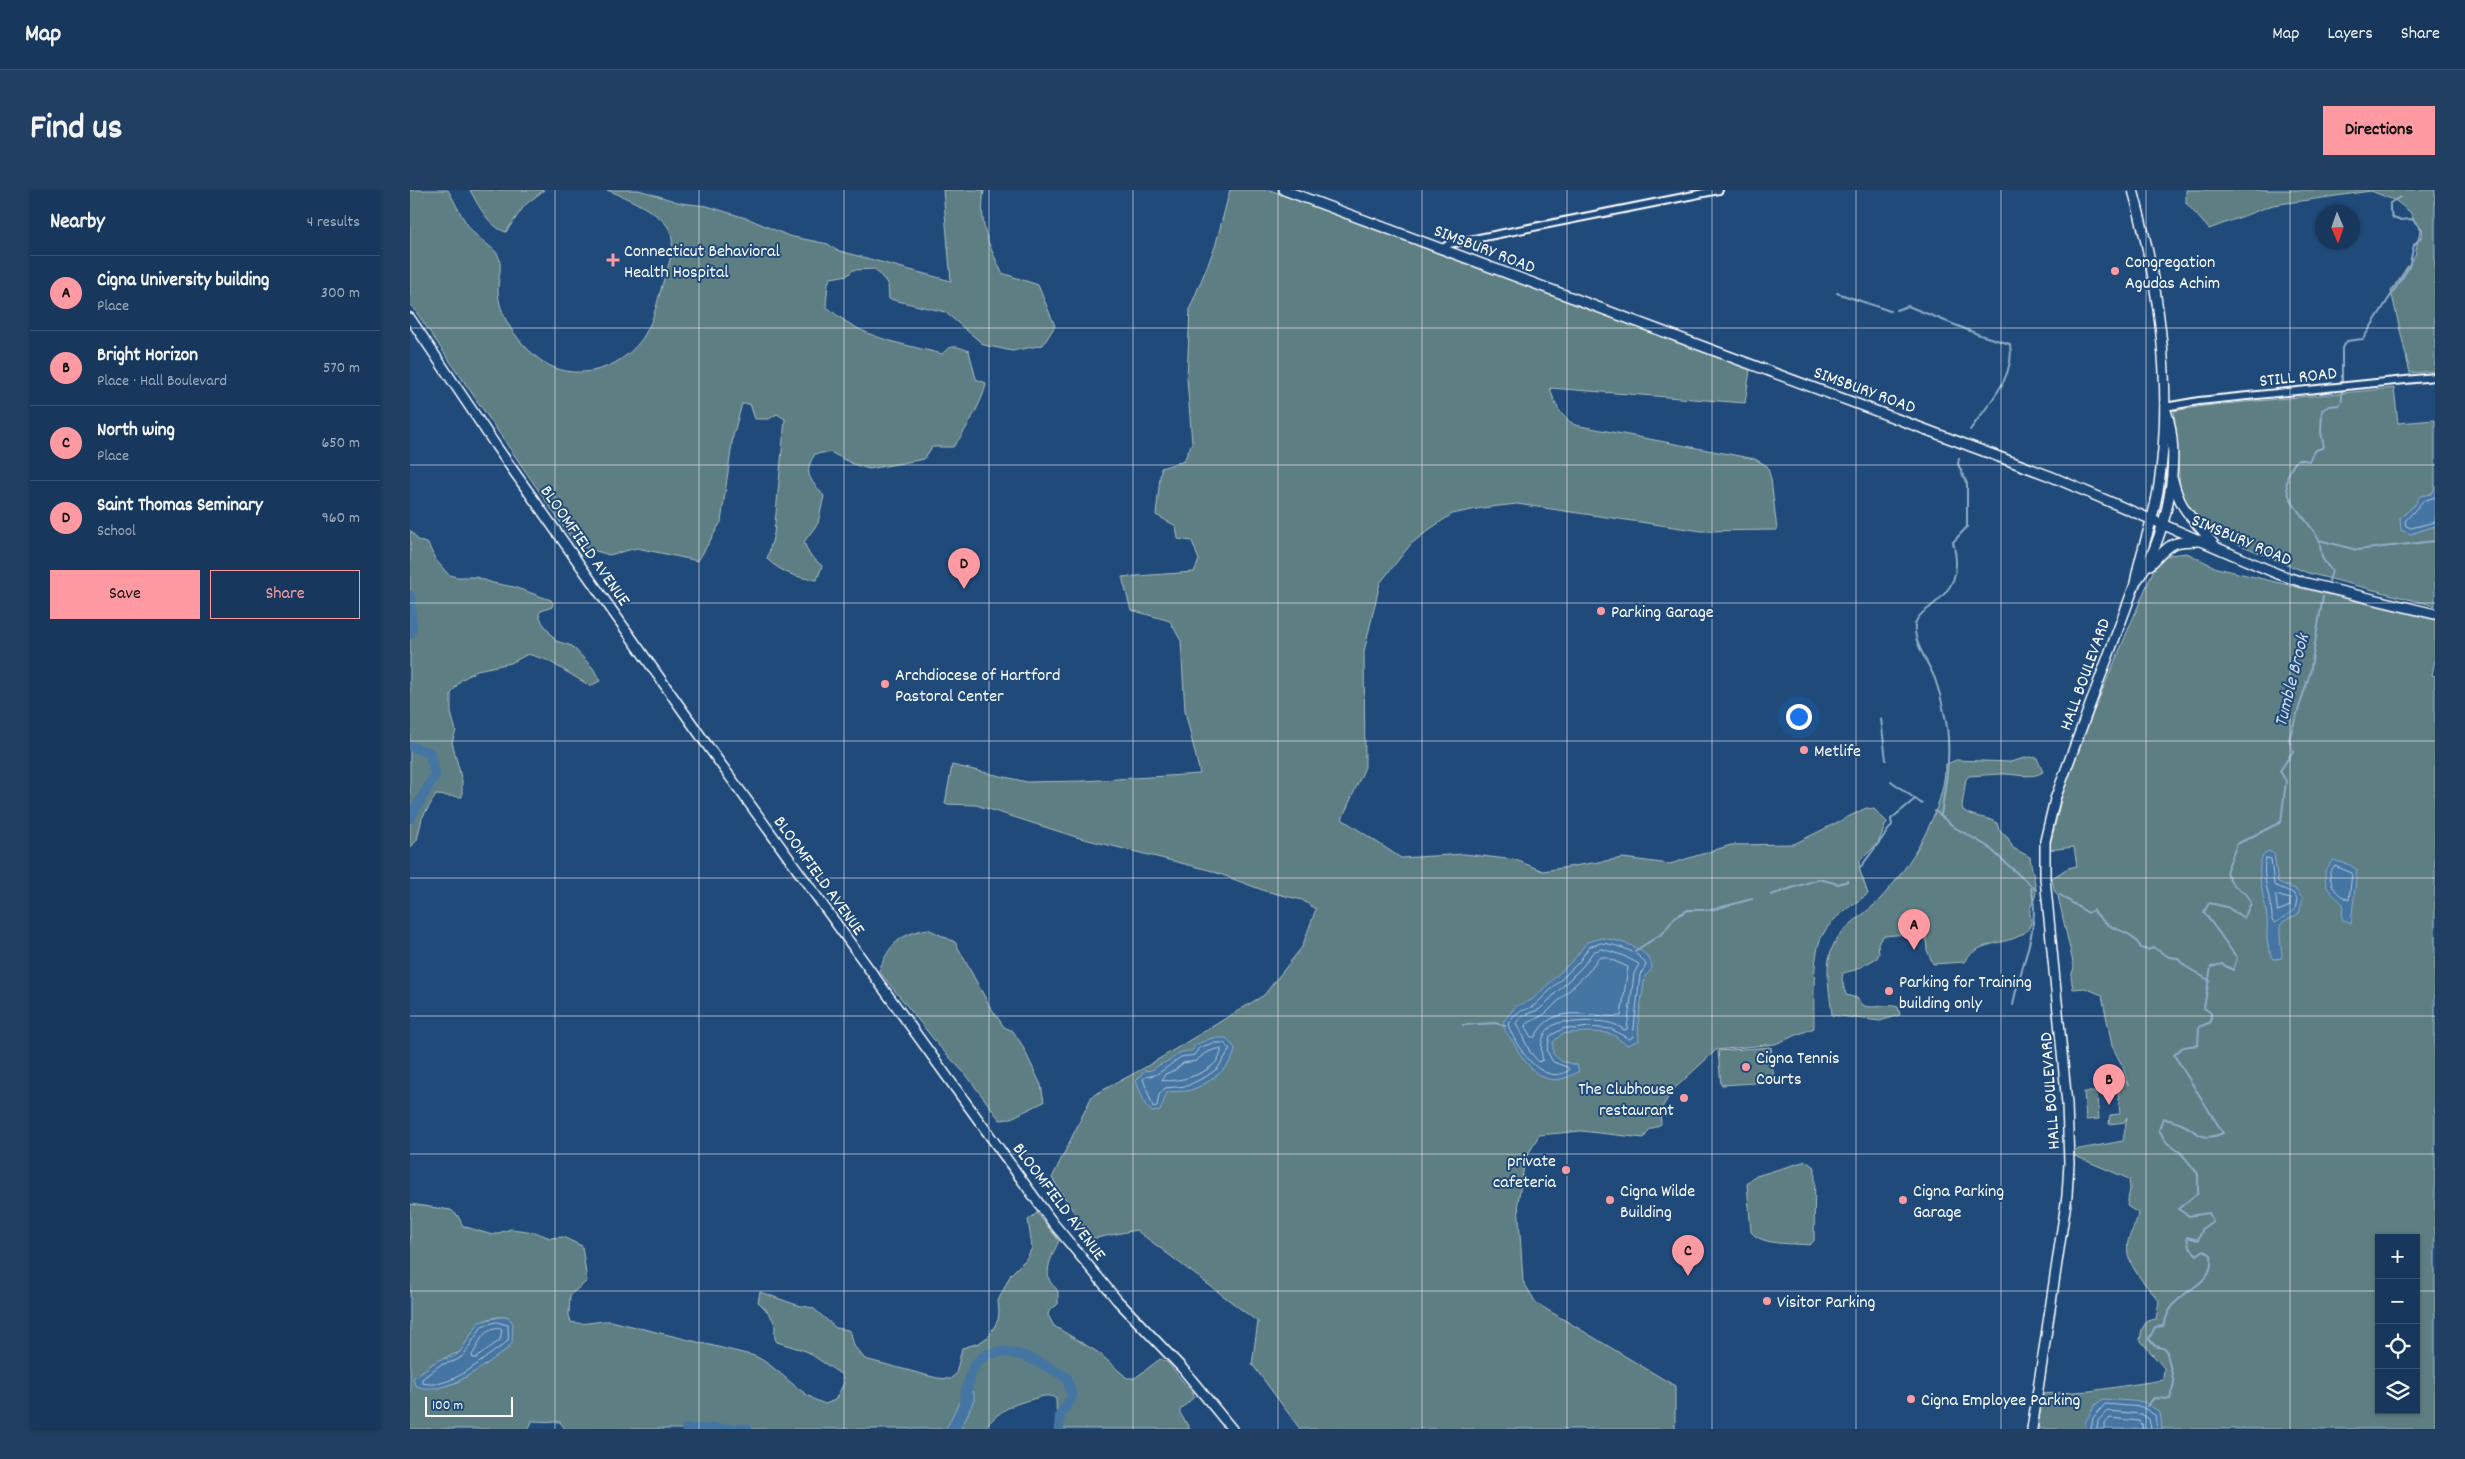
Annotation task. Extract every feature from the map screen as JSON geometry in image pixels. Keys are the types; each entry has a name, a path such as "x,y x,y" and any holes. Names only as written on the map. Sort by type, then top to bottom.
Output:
{"main road":[{"name":"SIMSBURY ROAD","path":"1284,190 2050,476 2163,522 2216,548 2302,582 2435,614"},
{"path":"2133,190 2156,284 2165,407 2170,420 2172,477 2177,496 2184,511 2204,531 2216,548"},
{"name":"BLOOMFIELD AVENUE","path":"410,318 496,446 706,745 1053,1223 1117,1300 1182,1368 1232,1429"},
{"name":"HALL BOULEVARD","path":"2032,1429 2067,1196 2070,1163 2067,1104 2045,878 2045,841 2055,798 2135,584 2137,567 2153,518 2160,484 2165,407"},
{"name":"HALL BOULEVARD","path":"2135,584 2146,569 2163,522 2172,477"},
{"path":"2146,569 2168,546 2178,542 2202,541"}],"street":[{"path":"1442,249 1450,244 1719,190"},
{"name":"STILL ROAD","path":"2165,407 2435,377"}],"green space":[{"path":"410,190 448,190 469,227 498,255 500,268 499,298 504,316 514,333 533,354 547,364 561,370 592,371 621,359 634,349 644,336 650,323 669,262 672,248 671,234 663,221 640,205 607,190 639,190 681,203 707,206 749,219 789,236 828,244 836,250 951,281 943,190 984,190 984,224 992,251 1002,273 1038,285 1055,326 1043,345 1012,351 984,345 945,312 889,299 888,284 875,269 853,270 848,275 831,278 828,283 826,306 839,317 866,333 942,354 951,347 969,351 976,379 986,383 985,389 973,416 953,447 932,447 924,459 869,469 853,464 830,452 815,454 809,467 809,472 812,481 824,496 818,523 804,542 809,554 822,566 817,580 803,578 784,571 767,559 774,534 785,419 777,414 769,419 755,419 750,404 742,404 733,436 721,522 698,561 637,548 609,555 576,545 410,303"},
{"path":"470,190 544,190 525,205 506,232 489,220 480,209"},
{"path":"1230,190 1270,190 1750,370 1745,403 1550,388 1558,409 1575,425 1755,459 1767,466 1771,479 1777,530 1701,531 1517,504 1452,514 1411,544 1380,583 1364,652 1365,767 1342,819 1401,858 1464,854 1516,860 1543,871 1623,858 1670,864 1731,845 1794,844 1866,808 1874,809 1887,822 1878,843 1860,861 1859,868 1868,894 1831,923 1819,944 1814,980 1814,1028 1775,1044 1716,1050 1672,1091 1660,1111 1661,1124 1649,1130 1644,1138 1581,1131 1539,1135 1525,1160 1518,1202 1523,1281 1536,1303 1675,1386 1675,1429 1300,1429 1252,1364 1258,1322 1136,1230 1091,1239 1052,1178 1092,1096 1144,1068 1264,995 1302,947 1316,909 1302,900 1265,891 1209,870 1076,837 976,805 945,804 952,765 1027,782 1083,781 1200,774 1185,711 1181,641 1170,621 1131,610 1122,577 1194,572 1199,560 1192,541 1178,539 1176,526 1156,515 1161,468 1184,461 1192,443 1187,379 1190,308 1215,247"},
{"path":"2186,190 2435,190 2435,371 2410,373 2391,291 2415,255 2420,230 2410,212 2396,201 2371,191 2273,205 2209,229 2186,203"},
{"path":"2394,388 2398,423 2435,420 2435,488 2431,494 2420,497 2414,506 2400,518 2410,534 2435,526 2435,606 2308,573 2226,539 2193,516 2180,489 2174,411 2204,406"},
{"path":"410,530 418,540 428,544 435,559 448,574 456,577 476,577 514,587 551,600 553,603 552,607 541,611 539,614 542,622 556,641 572,646 593,668 600,681 590,686 547,660 528,654 511,663 477,670 460,681 451,694 451,713 456,731 452,742 462,781 462,797 436,795 422,818 417,840 410,848"},
{"path":"2187,553 2217,568 2435,620 2435,660 2432,675 2435,676 2435,1429 2038,1429 2042,1394 2090,1391 2163,1380 2164,1368 2140,1340 2142,1329 2147,1321 2156,1319 2159,1301 2135,1271 2128,1253 2130,1235 2138,1213 2127,1206 2130,1189 2129,1179 2075,1156 2074,1150 2123,1141 2127,1117 2125,1122 2109,1124 2110,1115 2120,1114 2117,1079 2102,1078 2101,1070 2118,1069 2128,1085 2123,1067 2112,1046 2102,995 2085,988 2073,989 2071,977 2074,967 2058,896 2054,890 2052,878 2068,868 2077,866 2074,847 2049,850 2062,796 2089,722 2156,564 2169,555"},
{"path":"2029,757 2037,758 2043,772 2033,776 2005,774 1969,776 1966,779 1962,806 1963,810 1967,813 1997,823 1999,830 2008,838 2013,848 2030,857 2036,892 2030,910 2030,926 2025,933 1979,949 1970,954 1964,962 1933,964 1927,950 1926,938 1921,933 1883,936 1878,943 1879,954 1877,958 1855,970 1843,973 1842,980 1846,995 1857,998 1862,1005 1898,1007 1900,1015 1880,1021 1832,1015 1828,969 1834,944 1849,925 1880,899 1914,855 1933,818 1944,782 1945,765 1956,760 2010,762"},
{"path":"928,929 955,942 989,1005 1004,1027 1013,1031 1022,1045 1041,1085 1044,1102 1009,1119 1000,1120 967,1076 939,1046 879,971 887,954 896,942 910,934"},
{"name":"Cigna Tennis Courts","path":"1771,1047 1774,1082 1721,1085 1718,1051"},
{"path":"2084,1092 2093,1092 2097,1095 2099,1119 2086,1120"},
{"path":"1806,1161 1815,1168 1814,1241 1809,1245 1762,1240 1751,1232 1747,1184 1753,1177"},
{"path":"410,1204 451,1210 458,1216 463,1226 492,1235 511,1229 535,1232 550,1238 563,1237 582,1246 587,1281 570,1295 569,1315 571,1322 611,1321 755,1356 772,1367 797,1388 825,1404 835,1400 844,1383 842,1375 806,1351 777,1342 773,1320 758,1302 760,1292 797,1305 813,1308 836,1328 848,1330 851,1333 854,1346 865,1359 937,1378 950,1379 956,1374 962,1348 979,1343 989,1336 998,1320 998,1301 1011,1274 1026,1259 1032,1248 1028,1220 1037,1213 1059,1241 1050,1261 1048,1273 1051,1283 1058,1292 1058,1304 1049,1311 1048,1315 1054,1326 1099,1353 1127,1378 1135,1378 1160,1359 1167,1362 1193,1393 1194,1397 1180,1410 1190,1429 1057,1429 1056,1399 1048,1396 1011,1407 1000,1413 983,1429 565,1429 560,1422 532,1421 529,1429 410,1429","holes":["497,1317 508,1317 507,1349 458,1382 438,1388 416,1376 435,1362 460,1352 474,1330 482,1322"]}],"water":[{"path":"2435,488 2435,526 2410,534 2401,530 2400,518 2414,506 2420,496 2431,494"},
{"path":"2269,851 2274,854 2278,882 2295,889 2303,899 2299,913 2284,921 2280,926 2282,958 2274,959 2267,939 2267,917 2260,881 2263,855"},
{"path":"2333,860 2350,865 2357,870 2351,924 2342,920 2343,904 2327,887 2325,871"},
{"path":"1601,938 1615,940 1631,946 1639,950 1650,960 1652,968 1645,976 1638,1023 1639,1040 1628,1045 1607,1033 1562,1034 1553,1042 1553,1054 1561,1061 1577,1065 1579,1071 1557,1080 1548,1079 1539,1075 1525,1061 1506,1033 1503,1022 1516,1006 1532,1000 1575,958 1587,942"},
{"path":"1212,1038 1226,1038 1235,1048 1230,1062 1217,1075 1201,1086 1187,1091 1167,1092 1160,1111 1152,1112 1145,1104 1136,1081 1144,1071 1152,1070 1179,1053 1192,1051 1195,1045"},
{"path":"508,1317 513,1323 512,1343 507,1349 481,1368 457,1382 438,1388 422,1388 415,1385 413,1378 438,1360 453,1357 460,1352 479,1322"},
{"path":"969,1391 974,1392 974,1400 961,1429 946,1429 963,1394"},
{"path":"2103,1399 2144,1402 2160,1412 2162,1429 2087,1429 2085,1423 2095,1405"}],"waterway":[{"name":"Tumble Brook","path":"2329,581 2332,571 2323,559 2319,540 2292,501 2288,492 2287,482 2290,471 2298,459 2309,461 2314,451 2324,447 2321,432 2322,410 2329,406 2340,405 2342,400 2342,348 2347,341 2363,339 2409,267 2414,245 2422,236 2422,229 2412,219 2399,220 2393,218 2390,203 2400,197"},
{"path":"1837,293 1890,311"},
{"path":"1896,310 1908,306 1980,335 2010,344 2011,356 2005,379 1970,430"},
{"path":"1941,815 1948,764 1947,725 1938,687 1916,639 1915,625 1920,615 1938,601 1950,587 1956,571 1953,542 1967,527 1967,484 1958,464 1959,458"},
{"path":"2319,540 2357,550 2435,541"},
{"path":"410,596 412,628 410,634"},
{"name":"Tumble Brook","path":"2147,1406 2154,1398 2170,1399 2174,1383 2166,1349 2155,1346 2149,1339 2155,1327 2163,1326 2173,1305 2202,1281 2211,1263 2211,1255 2204,1250 2197,1255 2189,1247 2187,1237 2198,1240 2203,1228 2213,1221 2209,1213 2189,1216 2178,1209 2198,1193 2198,1174 2181,1153 2166,1142 2159,1130 2163,1118 2186,1126 2200,1135 2209,1137 2223,1133 2174,1055 2183,1047 2198,1045 2199,1027 2211,1022 2211,1013 2204,1008 2211,967 2222,964 2233,970 2237,958 2204,912 2209,903 2227,907 2244,918 2251,903 2247,895 2233,885 2226,872 2237,844 2281,822 2286,781 2280,771 2293,751 2289,739 2310,673 2323,596"},
{"path":"1881,719 1886,760"},
{"path":"410,746 430,753 435,775 410,818"},
{"path":"1891,781 1922,804"},
{"path":"1860,868 1892,825 1891,819 1915,799"},
{"path":"1935,811 1954,827 1987,846 2036,890"},
{"path":"1771,895 1819,879 1838,884 1848,881"},
{"path":"2013,1005 2032,932 2034,902 2031,888"},
{"path":"2060,895 2088,913 2093,910 2108,924 2133,937 2141,948 2147,950 2154,948 2169,957 2177,958 2185,966 2210,981"},
{"path":"1635,951 1663,933 1675,917 1688,910 1711,910 1752,899"},
{"path":"1463,1025 1496,1023 1505,1026"},
{"path":"964,1402 973,1368 984,1356 995,1352 1021,1355 1067,1378 1072,1397 1060,1415 1059,1429"},
{"path":"686,1429 747,1429"}],"place":[{"name":"Connecticut Behavioral Health Hospital","path":"613,260"},
{"name":"Congregation Agudas Achim","path":"2115,271"},
{"name":"Saint Thomas Seminary","path":"964,589"},
{"name":"Parking Garage","path":"1601,611"},
{"name":"Archdiocese of Hartford Pastoral Center","path":"885,684"},
{"name":"Metlife","path":"1804,750"},
{"name":"Cigna University building","path":"1914,950"},
{"name":"Parking for Training building only","path":"1889,991"},
{"name":"Cigna Tennis Courts","path":"1746,1067"},
{"name":"The Clubhouse restaurant","path":"1684,1098"},
{"name":"Bright Horizon","path":"2109,1105"},
{"name":"private cafeteria","path":"1566,1170"},
{"name":"Cigna Wilde Building","path":"1610,1200"},
{"name":"Cigna Parking Garage","path":"1903,1200"},
{"name":"North wing","path":"1688,1276"},
{"name":"Visitor Parking","path":"1767,1301"},
{"name":"Cigna Employee Parking","path":"1911,1399"}]}
